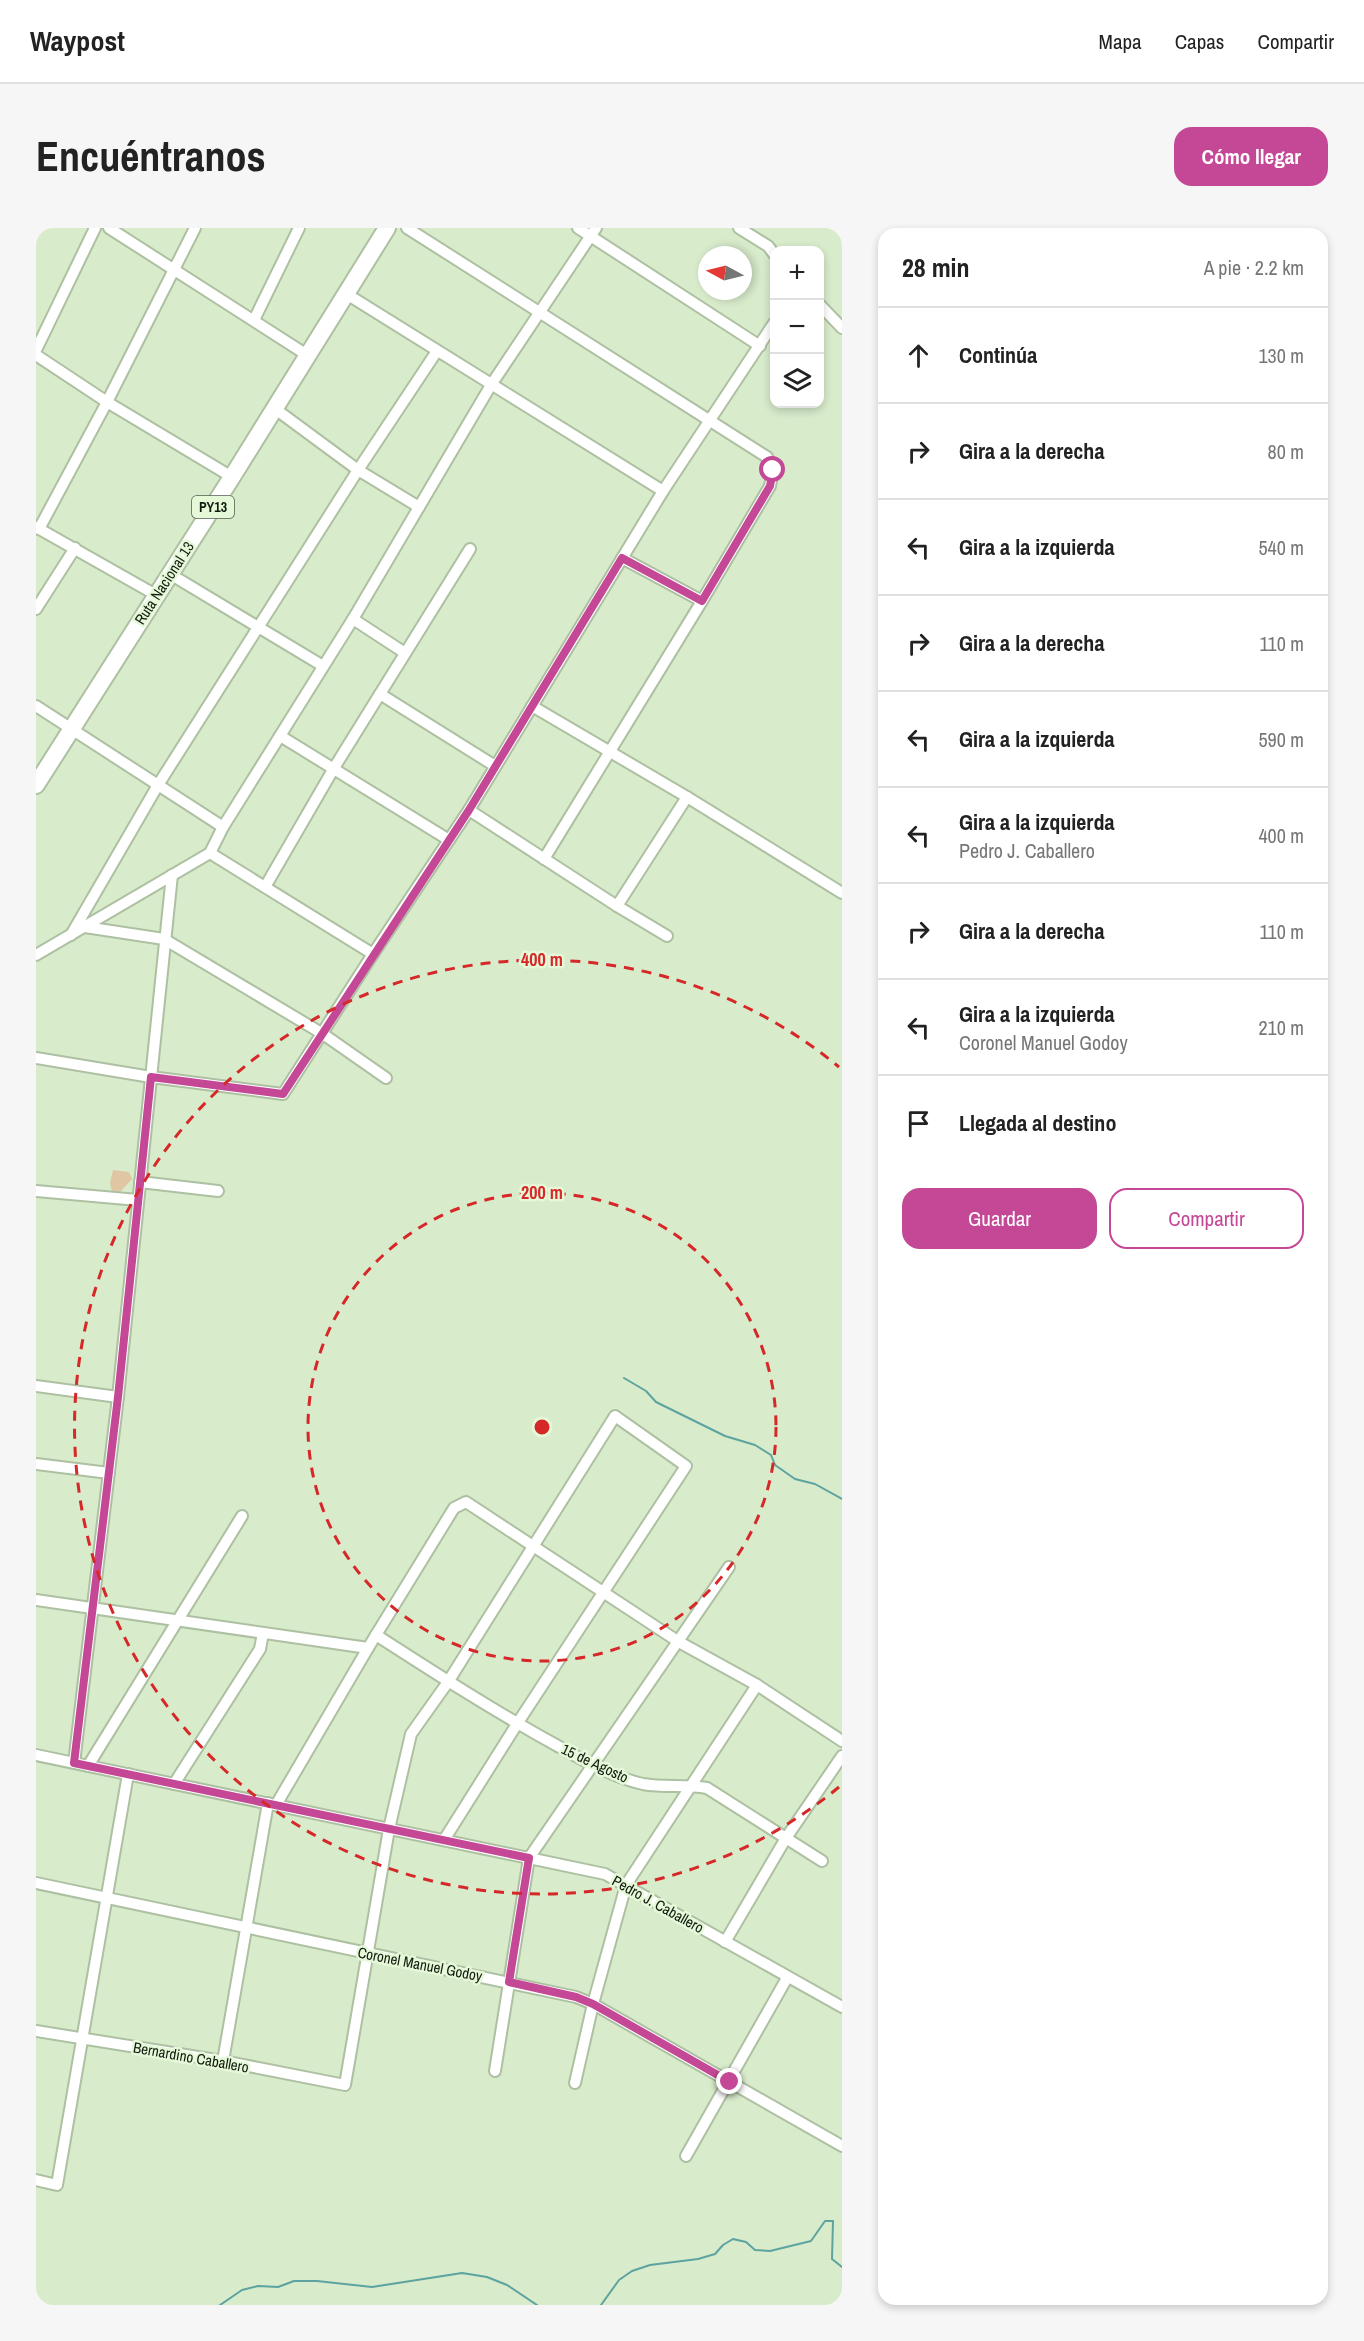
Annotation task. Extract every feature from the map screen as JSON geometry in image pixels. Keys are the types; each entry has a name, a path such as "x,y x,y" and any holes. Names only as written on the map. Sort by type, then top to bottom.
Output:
{"highway":[{"name":"Ruta Nacional 13","path":"36,785 232,477 386,228"}],"street":[{"path":"36,350 95,228"},
{"path":"109,228 307,355"},
{"path":"156,595 38,528 107,402 195,228"},
{"path":"254,320 299,228"},
{"path":"407,228 711,419 767,457 773,470 770,486 544,859"},
{"path":"578,228 593,232 760,346"},
{"path":"739,228 770,249"},
{"path":"36,955 210,853 223,827 282,737 491,385 593,232"},
{"path":"345,293 663,491"},
{"path":"824,310 842,330"},
{"path":"824,320 842,330"},
{"path":"36,1058 151,1077 283,1094 469,810 663,491 770,330"},
{"path":"70,935 158,785 358,470 437,351"},
{"path":"36,355 107,402 232,477"},
{"path":"274,408 358,470 419,507"},
{"path":"36,609 75,548"},
{"path":"265,888 334,768 470,549"},
{"path":"622,558 702,601"},
{"path":"170,574 323,666"},
{"path":"353,619 405,653"},
{"path":"380,694 495,766"},
{"path":"532,705 842,893"},
{"path":"36,706 223,827"},
{"path":"282,737 449,840"},
{"path":"617,906 687,797"},
{"path":"469,810 667,936"},
{"path":"210,853 373,954"},
{"path":"74,1763 118,1397 172,875"},
{"path":"85,927 164,939 323,1034 386,1078"},
{"path":"140,1182 218,1191"},
{"path":"36,1191 138,1200"},
{"path":"36,1386 118,1397"},
{"path":"368,1953 390,1829 411,1734 448,1682 615,1416 686,1466 444,1840"},
{"path":"36,1464 109,1473"},
{"path":"222,2061 246,1928 272,1804 454,1508 466,1502 679,1642 758,1685 842,1741"},
{"path":"88,1766 242,1516"},
{"path":"495,2071 529,1858 729,1567"},
{"path":"36,1600 368,1648"},
{"path":"174,1784 260,1649 263,1633"},
{"name":"15 de Agosto","path":"376,1635 517,1724 592,1765 643,1784 691,1785 707,1788 822,1862"},
{"path":"575,2083 593,2004 626,1885 758,1685"},
{"name":"Pedro J. Caballero","path":"36,1755 605,1874 842,2007"},
{"path":"724,1942 786,1839 842,1756"},
{"path":"36,2180 57,2185 128,1774"},
{"name":"Coronel Manuel Godoy","path":"36,1883 576,1997 593,2004 842,2146"},
{"name":"Bernardino Caballero","path":"36,2031 222,2061 345,2085 368,1953"},
{"path":"686,2156 788,1978"}],"shaded area":[{"path":"113,1170 129,1172 132,1179 119,1193 112,1192 110,1183"}],"waterway":[{"path":"624,1378 646,1391 656,1402 725,1436 755,1445 771,1455 775,1465 795,1479 815,1484 842,1499"},
{"path":"601,2305 619,2280 632,2271 650,2265 698,2259 715,2254 733,2239 746,2242 755,2250 770,2251 811,2241 825,2221 833,2221 832,2259 842,2267"},
{"path":"220,2305 242,2290 258,2286 278,2287 294,2281 372,2287 462,2273 487,2277 507,2285 537,2305"}],"route":[{"path":"730,2082 593,2004 576,1997 509,1982 529,1858 74,1763 118,1397 151,1077 283,1094 469,810 622,558 702,601 770,486 773,470"}]}
